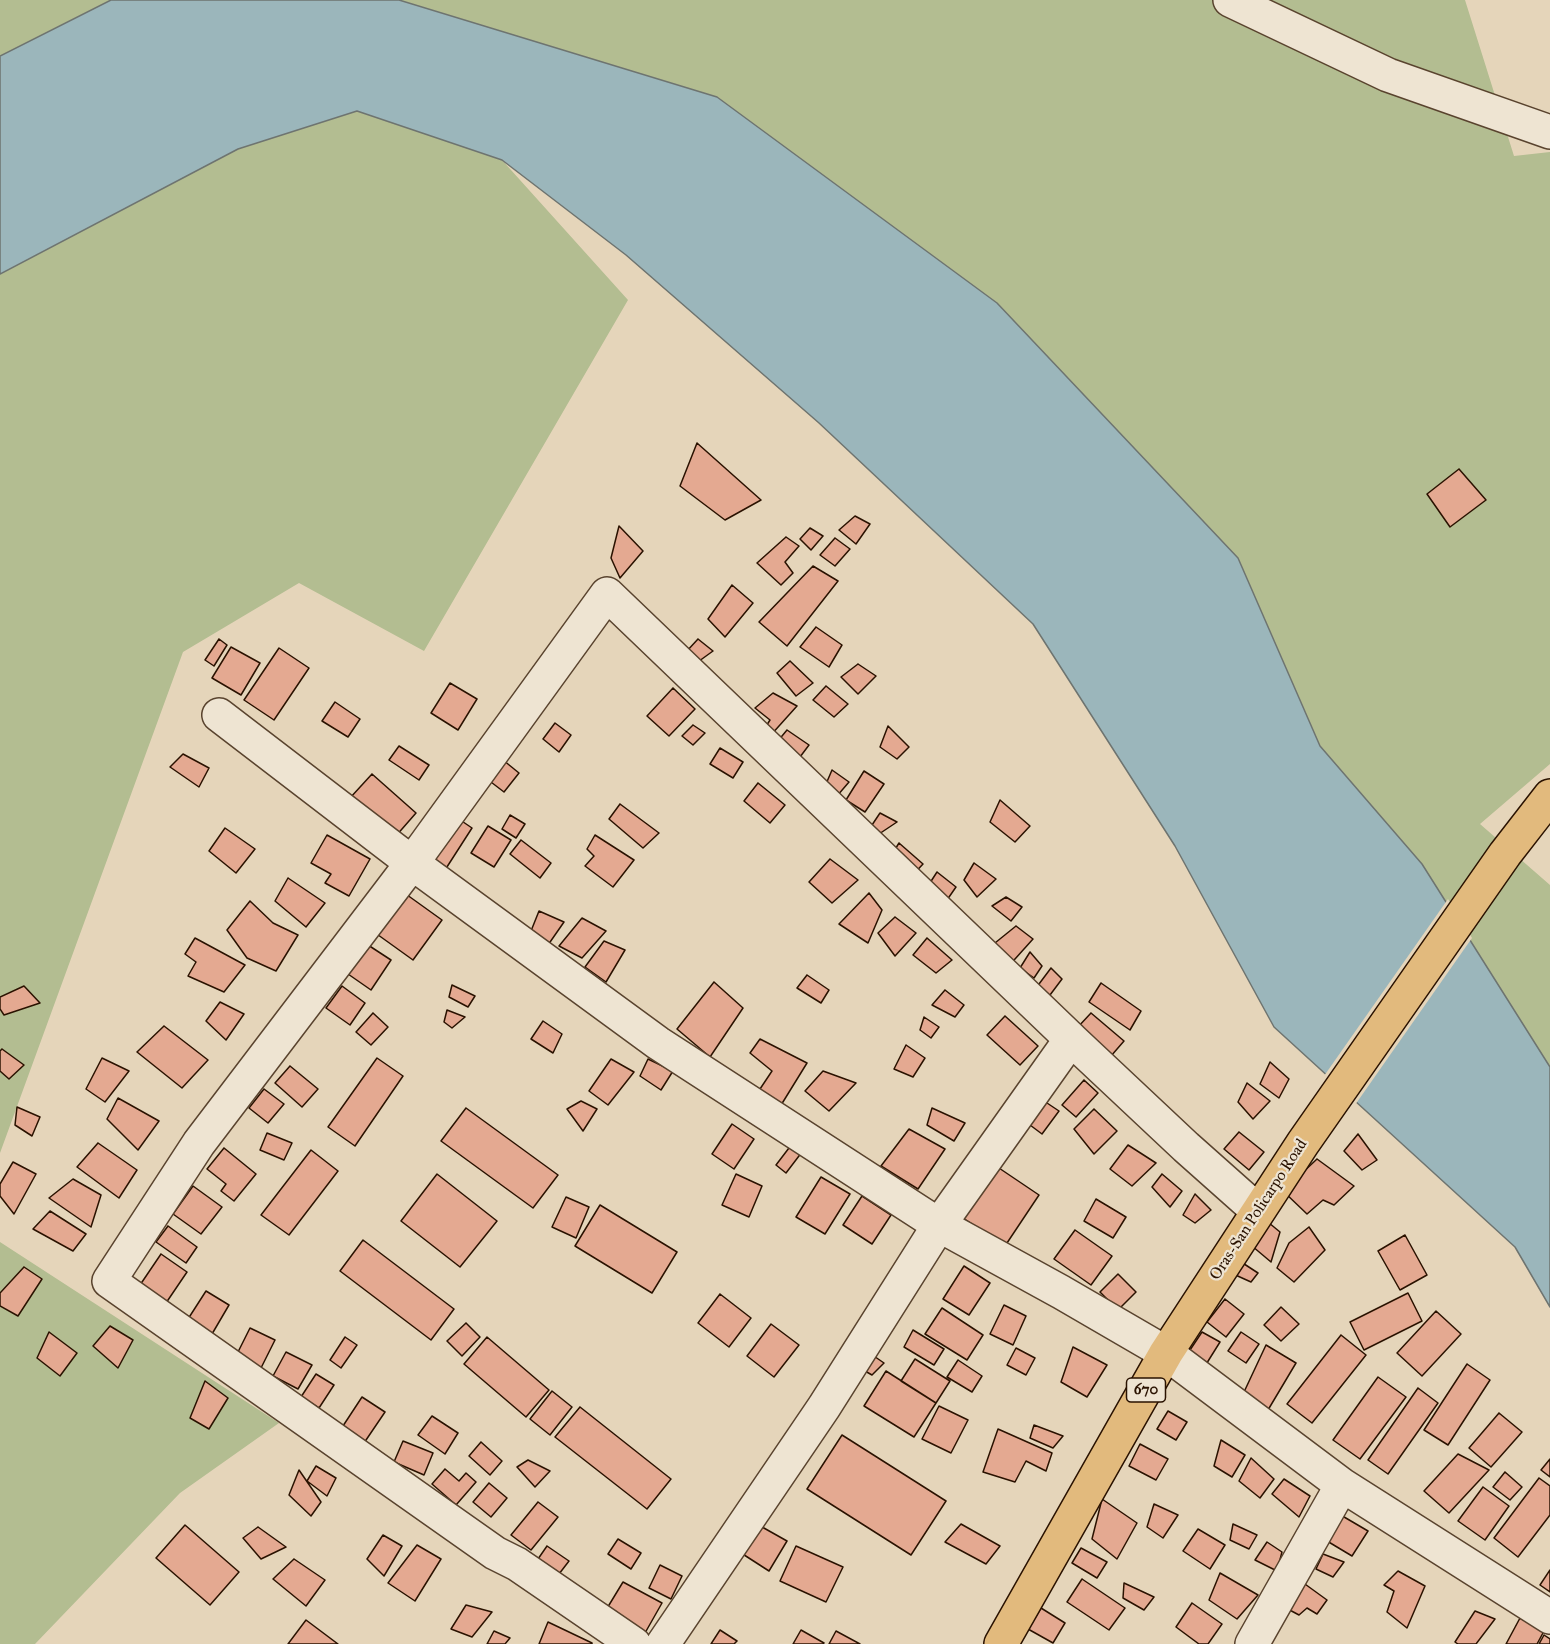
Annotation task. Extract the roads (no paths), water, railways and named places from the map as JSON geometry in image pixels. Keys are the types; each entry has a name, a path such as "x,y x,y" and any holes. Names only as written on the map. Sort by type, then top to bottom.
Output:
{"main road":[{"name":"Oras-San Policarpo Road","path":"1001,1644 1166,1353 1303,1143 1505,854 1550,796"}],"street":[{"path":"1230,0 1389,75 1550,132"},
{"path":"634,1644 518,1564 495,1553 109,1281 199,1143 412,863 607,594 1071,1039 1258,1211"},
{"path":"219,715 412,863 658,1043 939,1224 1166,1353 1342,1485 1550,1617"},
{"path":"663,1644 824,1407 939,1224 1071,1039"},
{"path":"1252,1644 1342,1485"}],"water":[{"path":"111,0 399,0 717,97 997,303 1238,558 1320,746 1422,864 1550,1067 1550,1307 1515,1247 1274,1027 1175,846 1033,624 819,423 626,255 502,160 357,111 238,149 0,274 0,56"}]}
